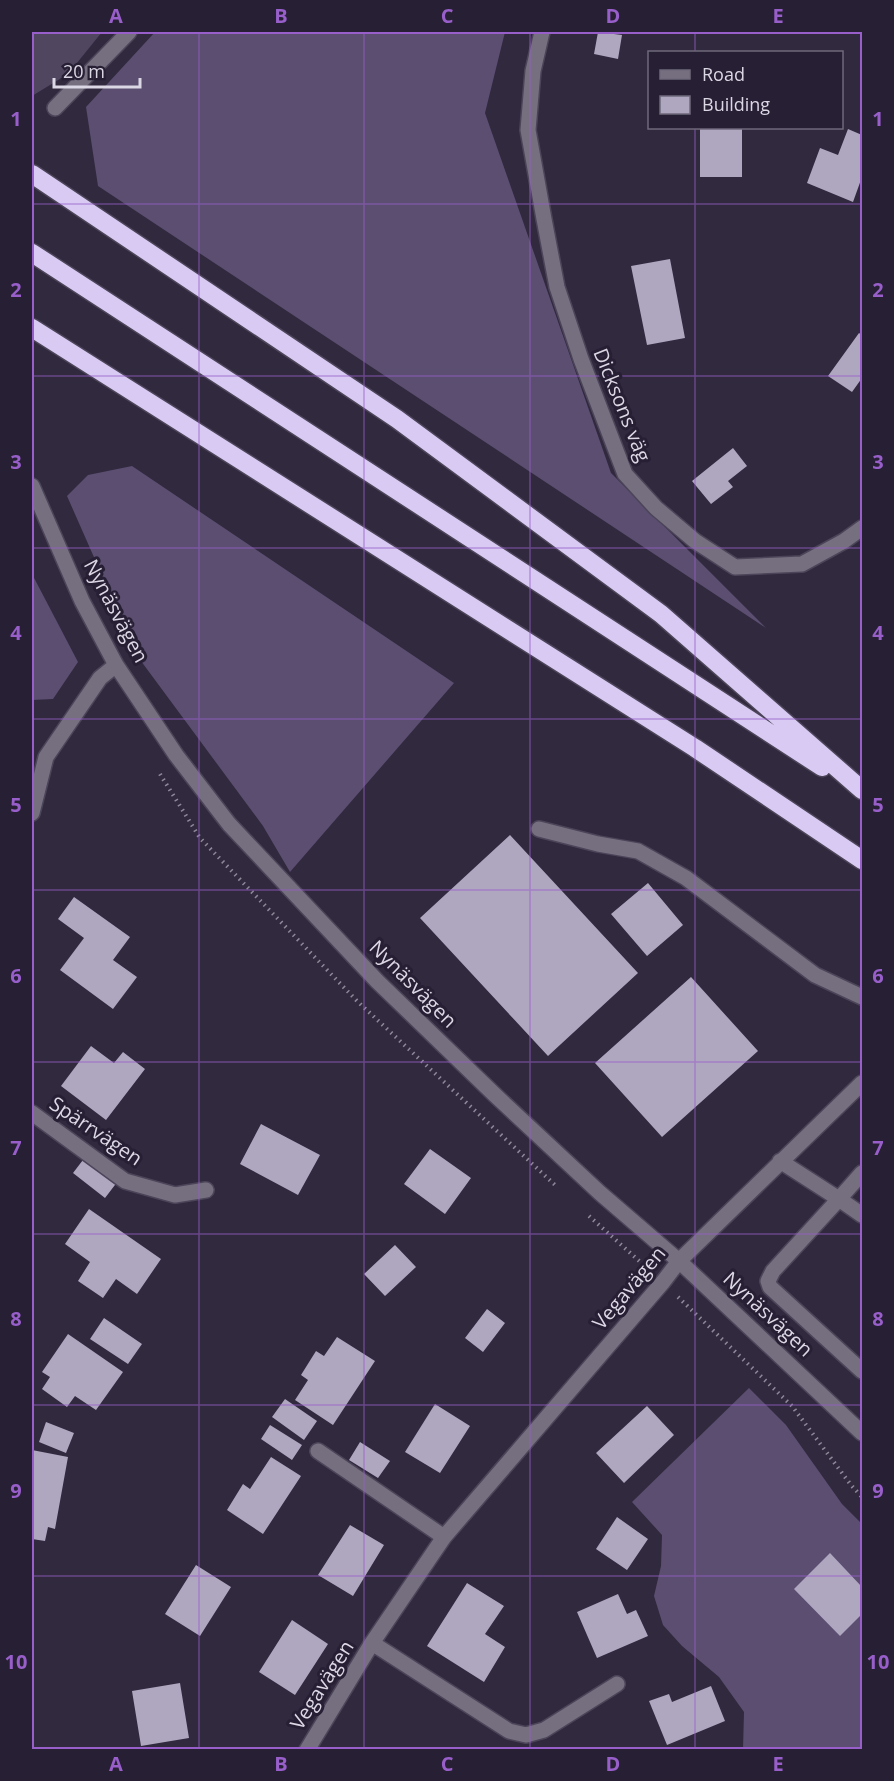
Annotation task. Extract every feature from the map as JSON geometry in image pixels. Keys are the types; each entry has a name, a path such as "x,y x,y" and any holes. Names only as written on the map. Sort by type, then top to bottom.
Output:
{"highway":[{"path":"32,174 397,419 661,614 862,792"},
{"path":"32,253 862,792"},
{"path":"32,328 695,748 862,860"}],"street":[{"path":"55,108 129,32"},
{"name":"Dicksons väg","path":"542,32 533,71 528,130 544,219 557,287 581,359 625,474 656,508 695,542 735,567 802,564 844,541 862,528"},
{"name":"Nynäsvägen","path":"32,486 82,601 116,666 176,755 229,824 369,973 600,1193 679,1260 862,1433"},
{"path":"32,813 46,757 100,678 116,666"},
{"path":"539,829 598,844 638,851 686,878 815,975 862,998"},
{"name":"Vegavägen","path":"306,1749 372,1643 444,1537 656,1291 679,1260 862,1083"},
{"name":"Spärrvägen","path":"32,1113 125,1181 175,1195 206,1190"},
{"path":"780,1161 862,1215"},
{"path":"862,1173 773,1271 768,1281 770,1287 862,1371"},
{"path":"318,1451 444,1537"},
{"name":"Vegavägen","path":"372,1643 509,1731 526,1735 544,1730 616,1684"}],"shaded area":[{"path":"32,32 102,32 68,74 32,96"},
{"path":"155,32 505,32 485,113 611,473 766,628 98,186 86,107"},
{"path":"132,466 454,683 290,872 263,826 138,657 67,496 88,475"},
{"path":"32,574 78,662 53,699 32,700"},
{"path":"749,1388 786,1425 842,1504 862,1524 862,1749 743,1749 744,1712 719,1677 682,1646 663,1625 654,1596 661,1566 662,1535 632,1502"}],"building":[{"path":"598,32 622,35 618,59 594,54"},
{"path":"700,129 742,129 742,177 700,177"},
{"path":"848,129 862,135 862,177 853,202 807,183 820,148 838,155"},
{"path":"670,259 685,338 647,345 631,266"},
{"path":"859,333 862,335 862,378 852,392 828,376"},
{"path":"733,448 747,466 728,481 733,487 711,504 692,481"},
{"path":"510,835 638,973 548,1056 420,918"},
{"path":"648,883 683,925 647,956 611,914"},
{"path":"74,897 130,937 113,960 137,977 113,1009 60,970 84,938 58,919"},
{"path":"691,977 758,1051 662,1137 595,1063"},
{"path":"91,1046 114,1063 123,1052 145,1069 106,1120 61,1086"},
{"path":"261,1124 320,1155 298,1195 240,1164"},
{"path":"430,1149 471,1178 445,1214 404,1184"},
{"path":"86,1156 118,1181 105,1198 73,1173"},
{"path":"89,1209 161,1259 137,1294 116,1279 103,1298 78,1281 90,1262 65,1244"},
{"path":"395,1245 416,1267 385,1296 364,1274"},
{"path":"487,1309 505,1323 483,1352 465,1338"},
{"path":"104,1318 142,1344 128,1364 90,1339"},
{"path":"68,1334 123,1372 96,1410 75,1396 67,1407 42,1389 50,1377 42,1372"},
{"path":"337,1337 375,1361 333,1425 295,1400 308,1380 301,1375 316,1351 324,1356"},
{"path":"285,1399 317,1421 304,1440 272,1417"},
{"path":"435,1404 470,1426 440,1473 405,1452"},
{"path":"647,1406 674,1435 624,1483 596,1453"},
{"path":"46,1422 74,1433 66,1453 39,1442"},
{"path":"270,1425 302,1445 292,1460 261,1439"},
{"path":"360,1442 390,1461 378,1478 349,1460"},
{"path":"32,1450 68,1457 55,1529 48,1527 45,1541 32,1539"},
{"path":"271,1457 301,1476 263,1534 227,1510 243,1484 250,1489"},
{"path":"617,1517 648,1539 627,1570 596,1549"},
{"path":"350,1525 384,1545 353,1596 318,1575"},
{"path":"830,1553 862,1587 862,1614 840,1636 794,1589"},
{"path":"196,1565 231,1587 200,1636 165,1614"},
{"path":"467,1583 504,1606 485,1634 505,1647 484,1682 427,1646"},
{"path":"618,1594 627,1614 636,1610 648,1636 597,1658 577,1612"},
{"path":"292,1620 328,1644 295,1695 259,1672"},
{"path":"180,1683 189,1738 141,1746 132,1691"},
{"path":"711,1686 725,1721 667,1745 649,1701 669,1694 672,1702"}]}
